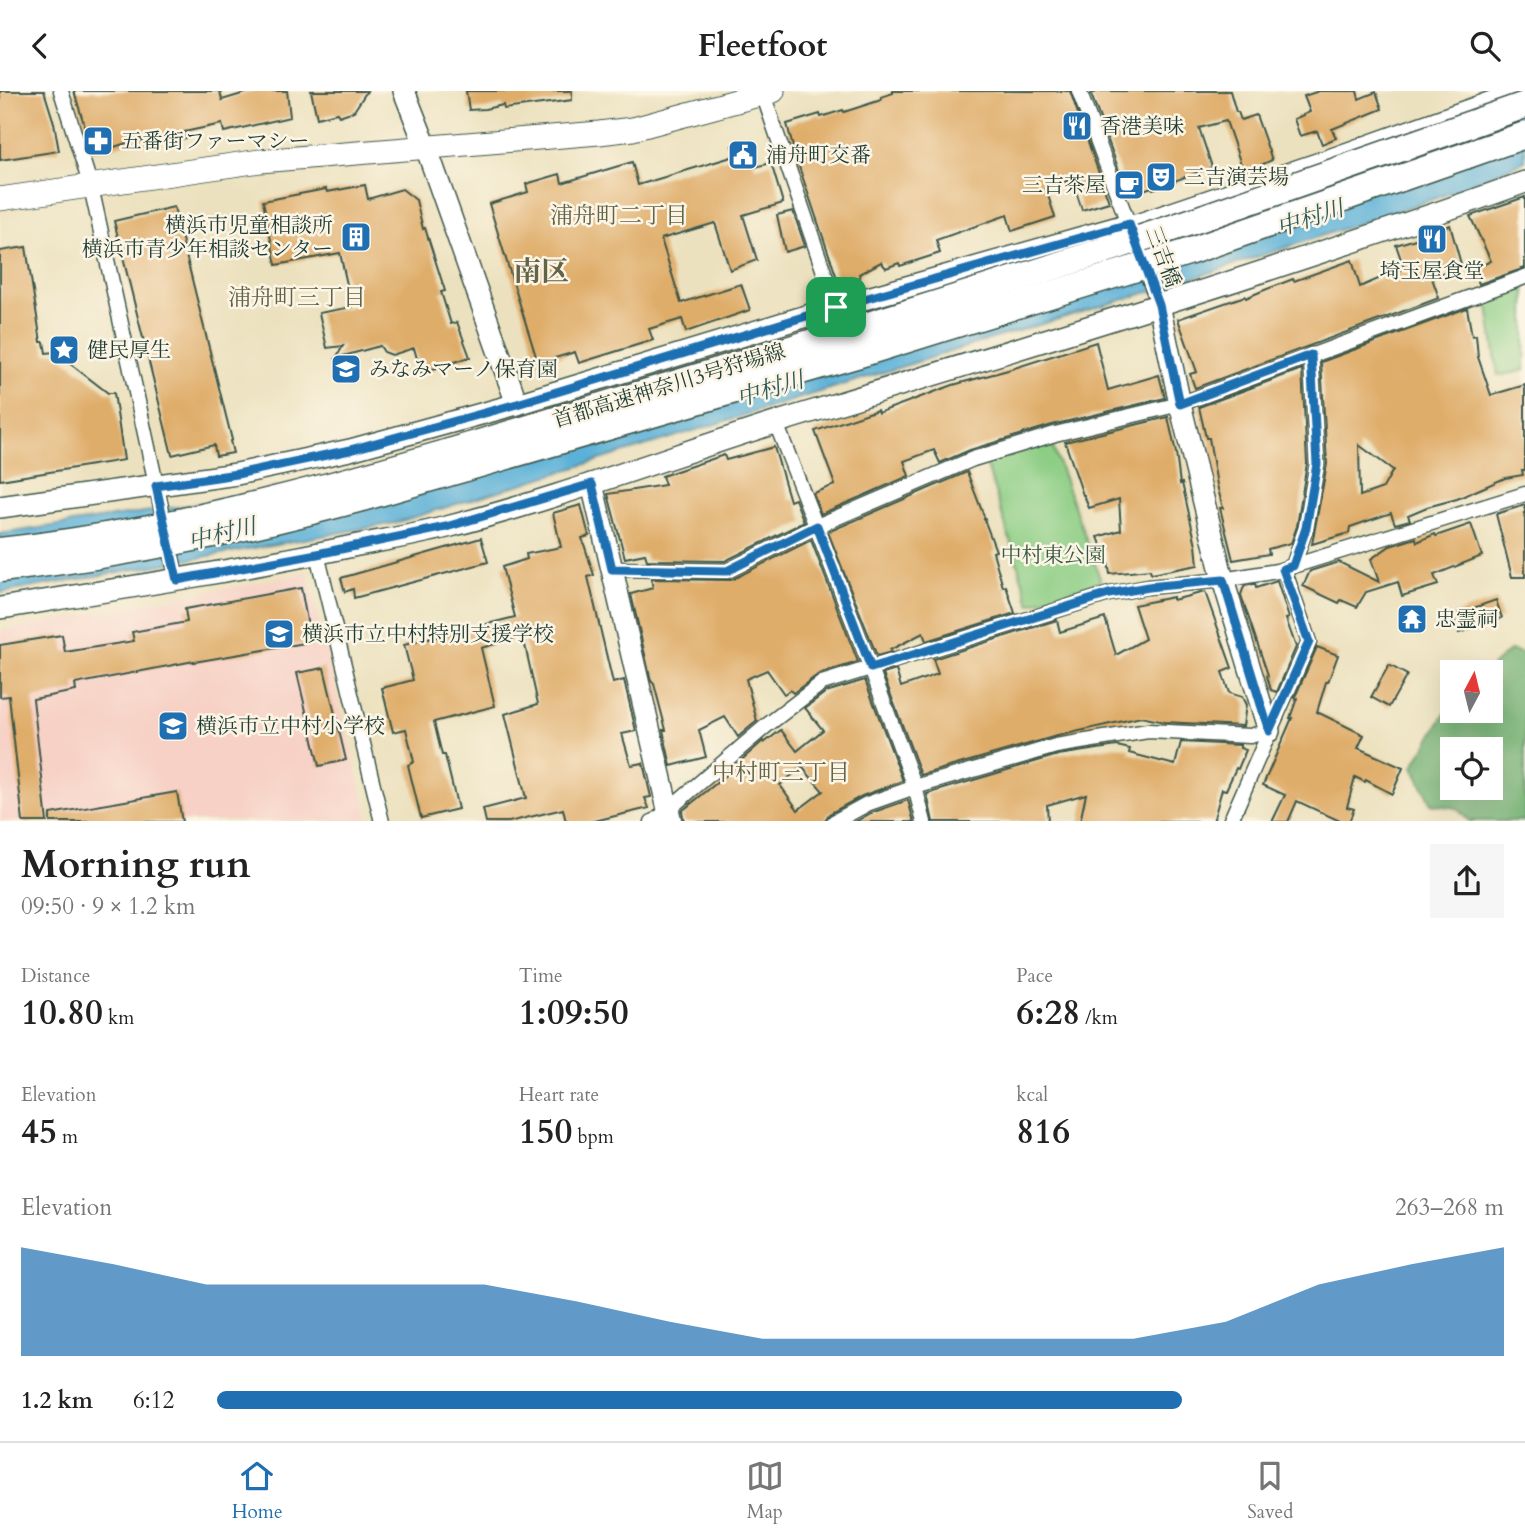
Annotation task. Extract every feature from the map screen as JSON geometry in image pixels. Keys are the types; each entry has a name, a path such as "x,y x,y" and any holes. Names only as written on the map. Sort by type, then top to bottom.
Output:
{"highway":[{"name":"首都高速神奈川3号狩場線","path":"0,551 173,523 344,483 847,332 1190,221 1525,106"},
{"name":"首都高速神奈川3号狩場線","path":"0,569 99,556 202,537 362,498 863,353 1188,252 1525,135"}],"main road":[{"path":"0,199 260,161 599,134 633,129 766,92"}],"street":[{"path":"61,91 91,187 177,580"},
{"path":"404,91 517,404"},
{"name":"三吉橋","path":"1079,91 1159,305"},
{"path":"0,507 237,474 350,450 517,404 836,307 1129,224 1512,91"},
{"path":"766,92 836,307"},
{"path":"0,608 177,580 446,527 592,484 776,423 1292,263 1525,182"},
{"path":"612,569 727,571 817,526 973,459 1055,434 1180,404 1525,277"},
{"path":"1159,305 1223,580 1269,731"},
{"path":"1230,821 1309,642 1288,568 1306,528 1317,464 1311,355"},
{"path":"776,423 871,668 915,787 924,821"},
{"path":"592,484 670,815"},
{"path":"652,821 670,815 766,726 822,683 1109,594 1148,587 1223,580 1288,568 1525,494"},
{"path":"317,554 382,821"},
{"path":"834,821 867,804 915,787 1056,746 1148,731 1250,736 1269,731"}],"shaded area":[{"name":"横浜市立中村小学校","path":"307,573 369,820 0,821 0,631"}],"green space":[{"path":"1525,285 1525,370 1498,376 1487,299"},
{"name":"中村東公園","path":"1051,442 1101,581 1030,604 986,463"},
{"path":"1510,650 1525,654 1525,821 1469,821 1457,808 1431,804 1413,767 1440,722 1503,723 1503,660 1499,660"}],"water":[{"name":"中村川","path":"1525,104 1525,161 1442,196 1169,286 395,523 0,593 0,534 191,505 390,465"}],"building":[{"path":"0,91 44,91 59,151 0,160"},
{"path":"74,91 220,91 222,100 252,91 287,91 290,117 224,132 222,124 184,132 186,138 144,145 142,138 92,151"},
{"path":"311,91 367,91 354,111 339,116 337,113 317,118"},
{"path":"466,91 572,91 572,100 504,109 503,105 469,110"},
{"path":"893,91 1070,91 1109,202 1082,210 1072,179 1046,189 1055,217 1012,231 1007,215 936,240 940,253 900,266 899,263 886,268 881,262 859,274 860,277 839,284 787,124 820,114 821,117 843,110 844,112 881,100 881,97"},
{"path":"1099,91 1230,91 1241,120 1256,115 1272,160 1244,173 1226,121 1199,128 1212,167 1153,189 1152,187 1128,195 1091,94"},
{"path":"1319,91 1357,91 1359,99 1376,92 1382,109 1332,129 1336,138 1322,144 1317,131 1300,136 1294,119 1310,112 1304,96"},
{"path":"747,141 755,167 771,163 783,203 743,215 757,260 730,270 715,223 661,239 681,303 741,284 750,310 686,332 682,319 649,329 653,340 579,363 575,352 538,363 489,204 528,192 526,184 560,174 562,183 632,162 638,185 735,156 732,146"},
{"path":"365,185 368,199 402,189 416,200 423,229 425,228 445,291 441,292 451,324 457,322 470,357 421,373 414,348 392,355 384,352 380,346 336,358 343,346 327,348 319,313 352,307 340,253 276,265 263,201"},
{"path":"1525,197 1525,268 1479,284 1474,269 1491,261 1470,216"},
{"path":"174,207 233,453 216,456 214,445 172,455 114,221"},
{"path":"793,211 805,246 785,252 777,215"},
{"path":"1450,225 1461,264 1432,278 1439,298 1195,388 1190,374 1197,372 1178,319 1352,260 1360,287 1404,268 1396,245"},
{"path":"26,247 41,342 44,342 46,353 55,352 108,393 114,393 124,460 0,480 0,251"},
{"path":"1467,308 1472,336 1476,335 1478,357 1491,395 1525,385 1523,475 1505,478 1457,499 1427,507 1408,515 1410,520 1395,524 1391,513 1350,527 1349,533 1312,544 1327,464 1321,362","holes":["1359,445 1393,470 1383,488 1360,496"]},
{"path":"1096,342 1108,390 1159,375 1165,398 1052,425 970,450 940,463 934,450 904,461 909,476 821,514 813,493 835,485 815,431 877,410 878,413 953,385"},
{"path":"1302,369 1307,463 1297,526 1291,543 1268,549 1269,554 1233,560 1220,508 1223,508 1209,438 1206,438 1199,407"},
{"path":"1168,417 1198,565 1151,574 1150,570 1110,574 1106,551 1104,552 1098,537 1121,530 1119,499 1089,508 1065,442"},
{"path":"774,447 790,501 795,499 804,522 725,561 647,560 645,554 625,558 608,494 665,485 662,476 724,455 726,460"},
{"path":"967,472 996,551 993,552 1003,587 1006,586 1015,613 926,641 923,633 890,650 891,652 877,656 828,532"},
{"path":"581,505 589,536 582,538 594,575 588,577 613,683 624,680 636,731 622,734 631,765 643,763 651,797 645,798 649,808 594,821 566,821 563,809 513,821 486,821 483,809 526,798 505,714 538,704 523,636 481,648 495,706 434,722 458,809 421,818 408,765 414,762 406,729 393,732 382,688 413,680 404,645 515,617 502,567 527,559 526,554 561,547 553,513"},
{"path":"1525,505 1525,577 1512,577 1496,514"},
{"path":"1471,524 1482,556 1434,575 1438,585 1402,596 1398,582 1366,592 1357,607 1341,600 1339,603 1303,586 1310,571 1339,562 1379,582 1371,559 1390,546 1416,538 1417,542"},
{"path":"481,538 488,562 354,598 353,589 345,592 341,578"},
{"path":"811,540 858,662 819,674 793,693 790,690 784,694 767,670 746,679 757,721 738,737 725,717 699,730 706,757 671,766 663,730 666,730 651,681 631,594 653,588 651,579 731,580"},
{"path":"1277,581 1296,647 1277,692 1271,690 1241,595 1245,586 1255,584 1256,588"},
{"path":"301,588 311,642 75,684 76,691 33,699 47,821 23,821 9,696 0,697 0,645 62,635 65,652 134,641 132,632 187,622 185,609"},
{"path":"1205,592 1232,668 1222,672 1229,693 1242,697 1246,705 1243,726 1164,722 1141,717 1053,737 921,775 883,674 896,670 901,687 938,674 933,659 1057,620 1060,632 1105,618 1116,655 1145,639 1134,605 1173,597 1173,600"},
{"path":"1496,600 1502,618 1459,633 1453,615"},
{"path":"1317,647 1338,655 1317,712 1364,735 1358,748 1403,768 1392,794 1355,777 1347,807 1354,809 1349,821 1340,821 1297,801 1288,821 1272,821 1285,795 1263,785 1292,718 1297,698 1295,697"},
{"path":"1389,665 1407,675 1389,707 1371,697"},
{"path":"324,668 346,760 319,766 297,673"},
{"path":"865,680 903,781 862,796 829,814 825,821 684,821 682,811 763,741 764,743 781,730 797,751 823,730 805,708 826,692","holes":["802,767 823,791 798,810 780,785"]},
{"path":"1181,742 1240,745 1240,748 1246,750 1226,790 1222,789 1213,821 1080,821 1086,794 1047,805 1048,821 933,821 927,794 1058,755 1117,746 1130,749 1129,753 1175,765"},
{"path":"177,792 182,821 50,821 50,814"},
{"path":"908,800 914,821 857,821"}],"place":[{"name":"香港美味","path":"1077,126"},
{"name":"五番街ファーマシー","path":"98,141"},
{"name":"浦舟町交番","path":"743,155"},
{"name":"三吉演芸場","path":"1161,177"},
{"name":"三吉茶屋","path":"1129,185"},
{"name":"横浜市児童相談所 横浜市青少年相談センター","path":"356,237"},
{"name":"埼玉屋食堂","path":"1432,239"},
{"name":"健民厚生","path":"64,350"},
{"name":"みなみマーノ保育園","path":"346,369"},
{"name":"忠霊祠","path":"1412,619"},
{"name":"横浜市立中村特別支援学校","path":"279,634"},
{"name":"横浜市立中村小学校","path":"173,726"}],"district":[{"name":"浦舟町二丁目","path":"619,215"},
{"name":"南区","path":"541,272"},
{"name":"浦舟町三丁目","path":"297,297"},
{"name":"中村町三丁目","path":"781,772"}],"route":[{"path":"1129,224 1159,305 1180,404 1311,355 1317,464 1306,528 1293,566 1283,569 1309,642 1269,731 1223,580 1148,587 1109,594 871,668 817,526 727,571 612,569 592,484 446,527 177,580 156,486 237,474 350,450 517,404 836,307 1129,224"}]}
